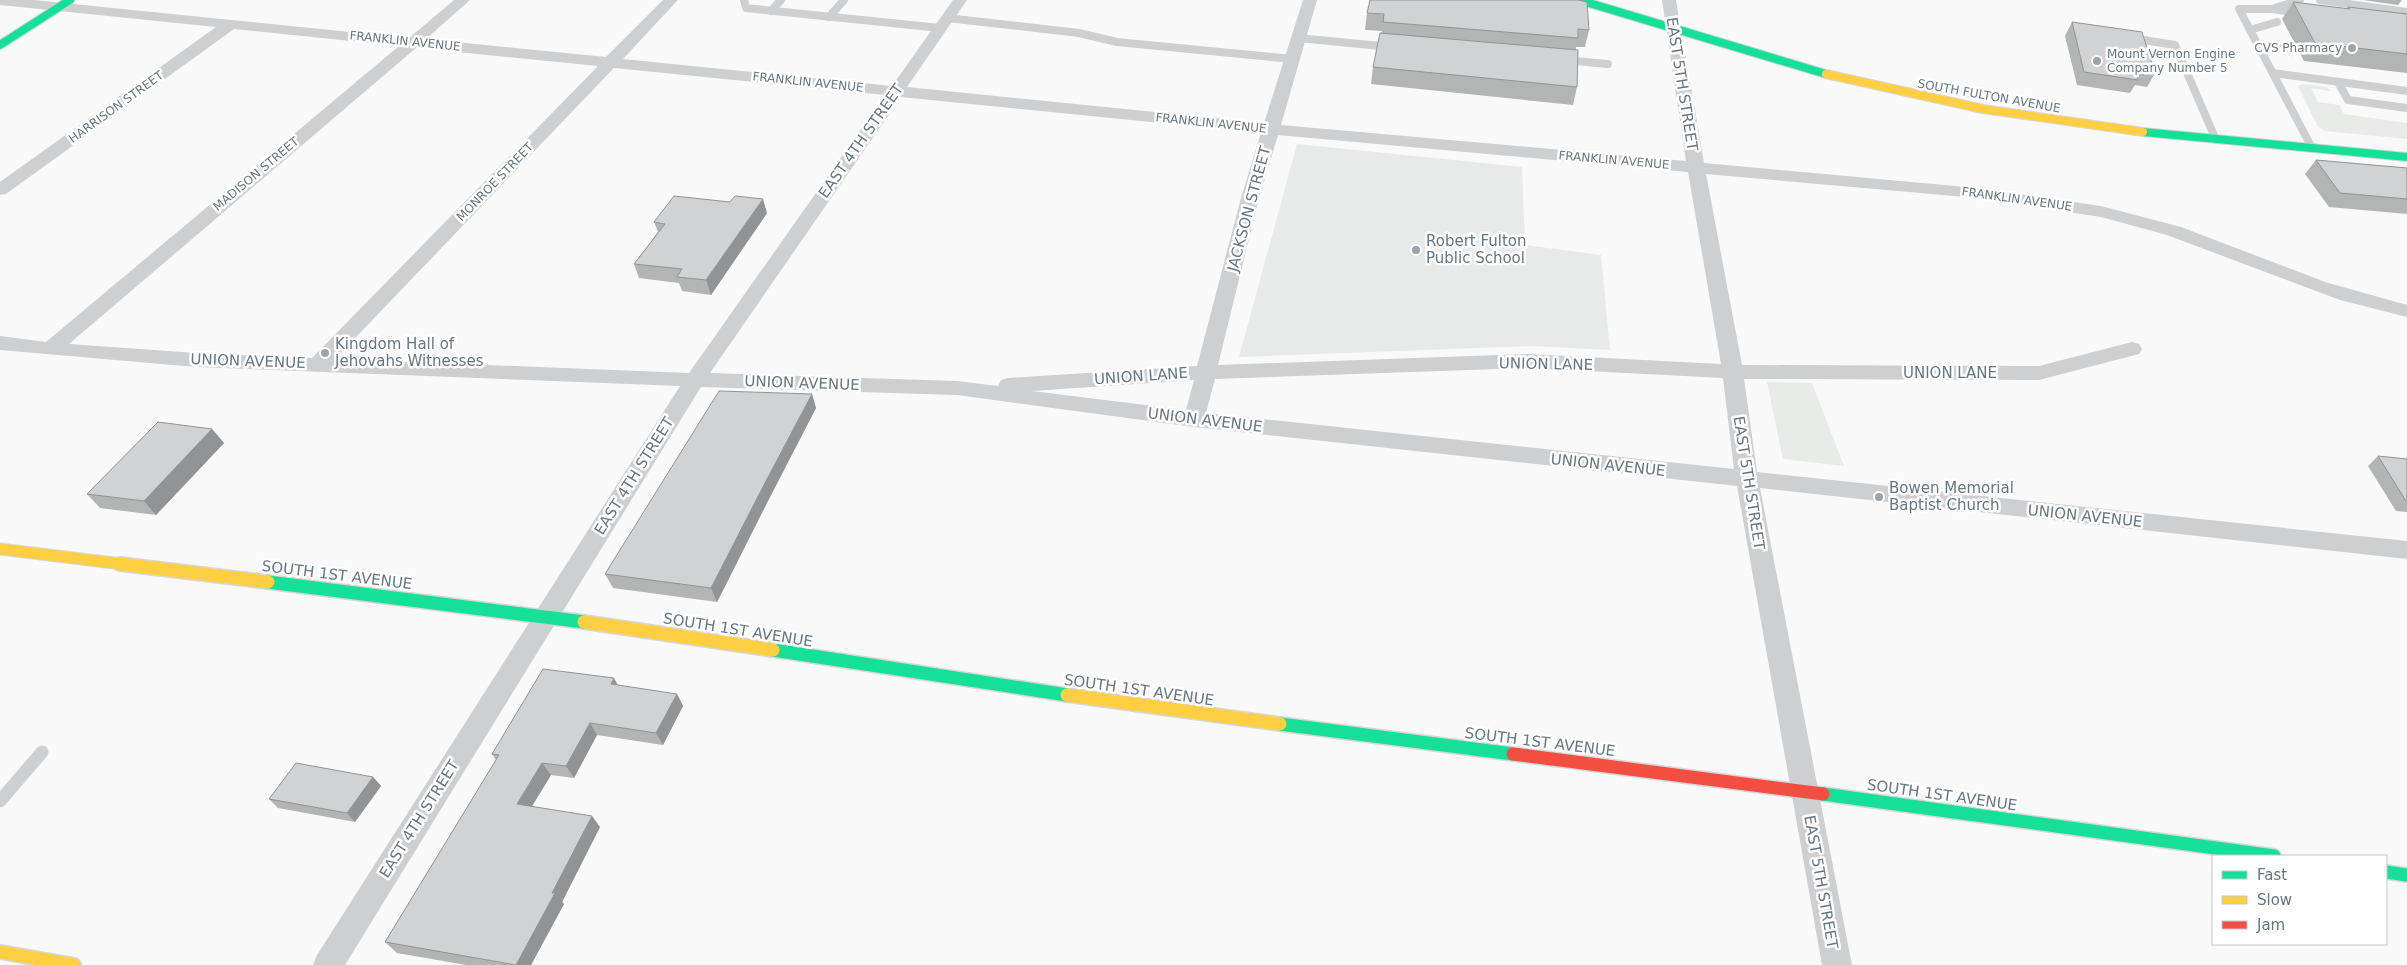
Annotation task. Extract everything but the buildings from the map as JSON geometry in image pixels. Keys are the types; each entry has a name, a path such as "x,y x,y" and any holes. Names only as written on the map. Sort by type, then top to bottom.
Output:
{"street":[{"name":"MADISON STREET","path":"50,349 463,0"},
{"name":"MONROE STREET","path":"318,364 671,0"},
{"name":"EAST 4TH STREET","path":"328,965 694,380 960,0"},
{"name":"JACKSON STREET","path":"1194,419 1250,198 1310,0"},
{"name":"SOUTH FULTON AVENUE","path":"1579,0 1806,68 1911,96 2065,124 2407,157"},
{"name":"EAST 5TH STREET","path":"1669,0 1732,372 1747,480 1837,965"},
{"name":"FRANKLIN AVENUE","path":"0,1 64,4 231,24 1271,129 1977,193 2088,209 2172,230 2328,289 2407,311"},
{"path":"0,45 64,4"},
{"name":"HARRISON STREET","path":"0,190 231,24"},
{"name":"UNION AVENUE","path":"0,343 50,349 196,360 694,380 957,388 1194,419 2407,550"},
{"name":"UNION LANE","path":"957,388 1206,372 1528,362 1732,372 2040,373 2132,349"},
{"name":"SOUTH 1ST AVENUE","path":"0,549 546,616 1144,707 1805,791 2267,855"},
{"path":"2387,872 2407,875"},
{"path":"0,952 74,965"}],"lane":[{"path":"744,0 746,8 771,11 829,17 1079,33 1117,42 1292,59"},
{"path":"771,11 781,0"},
{"path":"829,17 844,0"},
{"path":"2272,9 2300,0"},
{"path":"2320,0 2407,12"},
{"path":"2286,18 2308,16 2272,9 2239,9 2312,148"},
{"path":"2250,30 2277,22"},
{"path":"1298,38 1401,47"},
{"path":"2126,38 2175,45 2216,140"},
{"path":"1554,60 1608,64"},
{"path":"2273,73 2407,91"},
{"path":"2338,82 2348,100 2407,108"},
{"path":"0,801 42,752"}],"shaded area":[{"path":"2303,84 2327,87 2330,91 2311,88 2318,102 2339,105 2344,114 2407,123 2407,139 2325,131 2318,127 2298,86"},
{"name":"Robert Fulton Public School","path":"1297,144 1522,167 1525,245 1601,255 1610,350 1531,346 1239,357"},
{"path":"1767,382 1812,383 1844,466 1783,459"}],"traffic: fast":[{"path":"0,45 70,0"},
{"path":"1579,0 1826,74"},
{"path":"2143,132 2407,157"},
{"path":"268,582 584,622"},
{"path":"773,650 1067,695"},
{"path":"1280,724 1513,754"},
{"path":"1823,794 2267,855"},
{"path":"2387,872 2407,875"}],"traffic: slow":[{"path":"1826,74 1944,102 2023,116 2143,132"},
{"path":"0,549 268,582"},
{"path":"584,622 773,650"},
{"path":"1067,695 1280,724"},
{"path":"0,952 74,965"}],"traffic: jam":[{"path":"1513,754 1823,794"}],"place":[{"name":"CVS Pharmacy","path":"2352,48"},
{"name":"Mount Vernon Engine Company Number 5","path":"2097,61"},
{"name":"Robert Fulton Public School","path":"1416,250"},
{"name":"Kingdom Hall of Jehovahs Witnesses","path":"325,353"},
{"name":"Bowen Memorial Baptist Church","path":"1879,497"}]}
